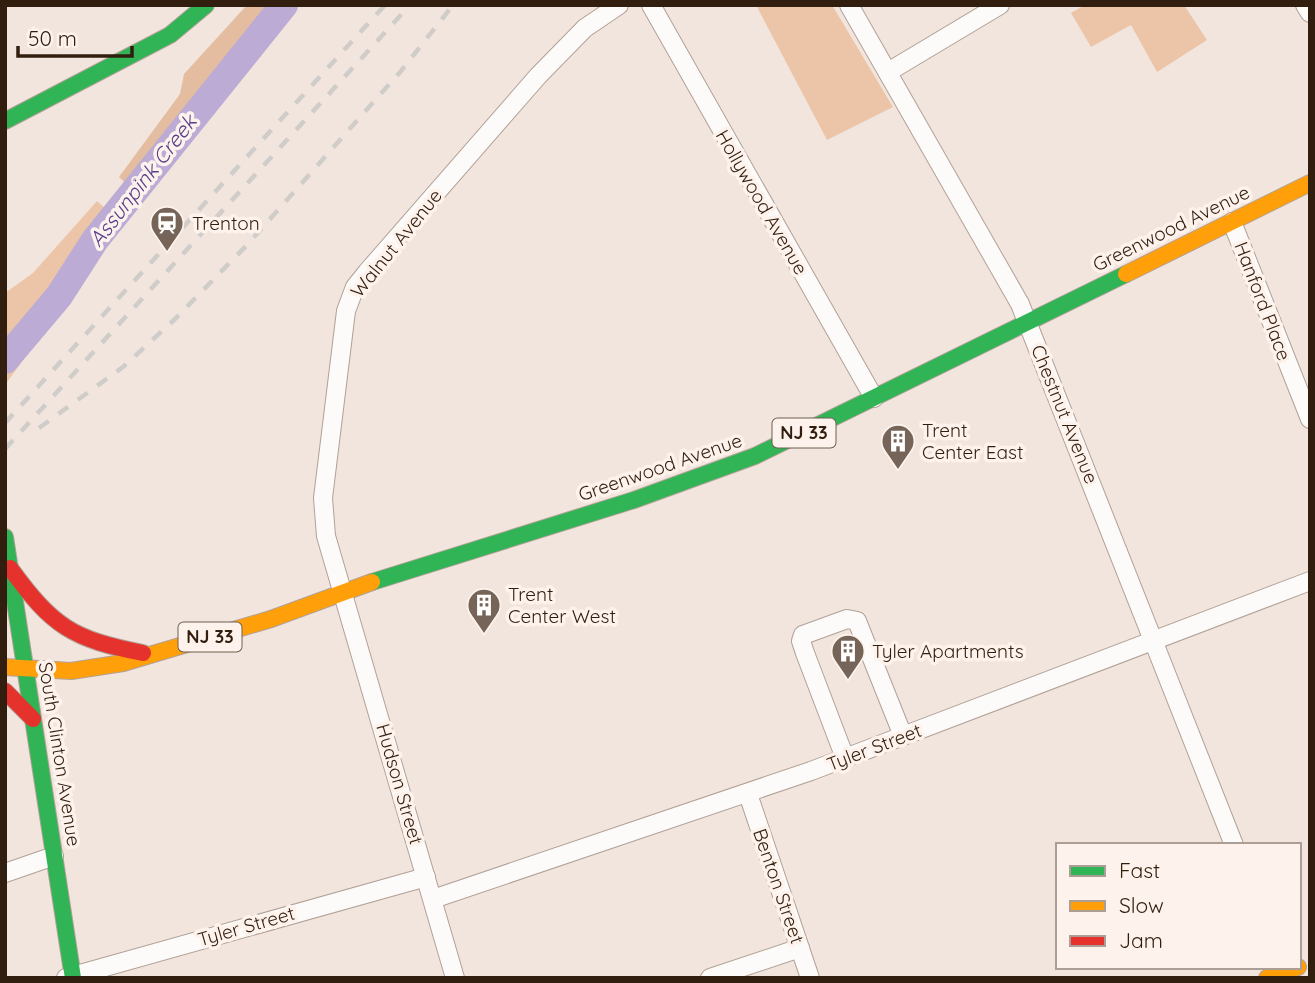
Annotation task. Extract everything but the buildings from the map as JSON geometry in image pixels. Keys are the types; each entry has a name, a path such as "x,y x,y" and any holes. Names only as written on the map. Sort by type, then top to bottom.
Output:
{"main road":[{"path":"5,121 170,35 206,5"},
{"name":"Greenwood Avenue","path":"26,669 88,669 271,619 344,591 610,508 726,467 795,438 1310,183"},
{"name":"South Clinton Avenue","path":"5,537 70,977"},
{"path":"8,566 47,617 63,630 98,645 149,654"},
{"name":"NJ 33","path":"5,659 26,669"},
{"name":"NJ 33","path":"5,667 26,669"},
{"path":"5,691 33,719"}],"street":[{"name":"Walnut Avenue","path":"344,591 326,536 323,498 337,369 346,311 352,294 367,272 538,76 585,28 619,5"},
{"name":"Hollywood Avenue","path":"651,5 874,398"},
{"name":"Chestnut Avenue","path":"849,5 986,241 1028,321 1233,843"},
{"path":"888,72 1000,5"},
{"path":"1305,5 1310,13"},
{"name":"Hanford Place","path":"1232,222 1310,419"},
{"name":"Tyler Street","path":"433,898 748,794 1310,581"},
{"name":"Hudson Street","path":"344,591 455,978"},
{"path":"845,758 805,653 801,641 803,635 847,619 857,621 903,736"},
{"name":"Benton Street","path":"748,794 810,978"},
{"path":"5,873 54,856"},
{"name":"Tyler Street","path":"70,977 426,877"},
{"path":"710,978 800,948"}],"shaded area":[{"path":"247,5 295,5 268,35 142,199 119,177 180,94 184,74"},
{"path":"756,5 832,5 893,107 827,140"},
{"path":"1085,5 1184,5 1207,40 1157,72 1131,25 1091,47 1071,13"},
{"path":"97,201 122,224 5,385 5,293 33,273"}],"waterway":[{"name":"Assunpink Creek","path":"5,360 59,296 95,240 284,5"}],"railway":[{"path":"5,423 385,5"},
{"path":"5,449 410,5"},
{"path":"39,428 123,367 174,320 247,245 401,71 453,5"}],"traffic: fast":[{"path":"5,121 170,35 206,5"},
{"path":"372,582 634,500 755,456 1126,274"},
{"path":"5,537 73,978"}],"traffic: slow":[{"path":"1126,274 1310,183"},
{"path":"5,667 71,671 123,663 271,619 372,582"},
{"path":"1267,978 1292,969"}],"traffic: jam":[{"path":"10,568 39,604 66,627 98,642 143,653"},
{"path":"5,691 33,719"}],"place":[{"name":"Trenton","path":"167,253"},
{"name":"Trent Center East","path":"898,471"},
{"name":"Trent Center West","path":"484,635"},
{"name":"Tyler Apartments","path":"848,681"}]}
